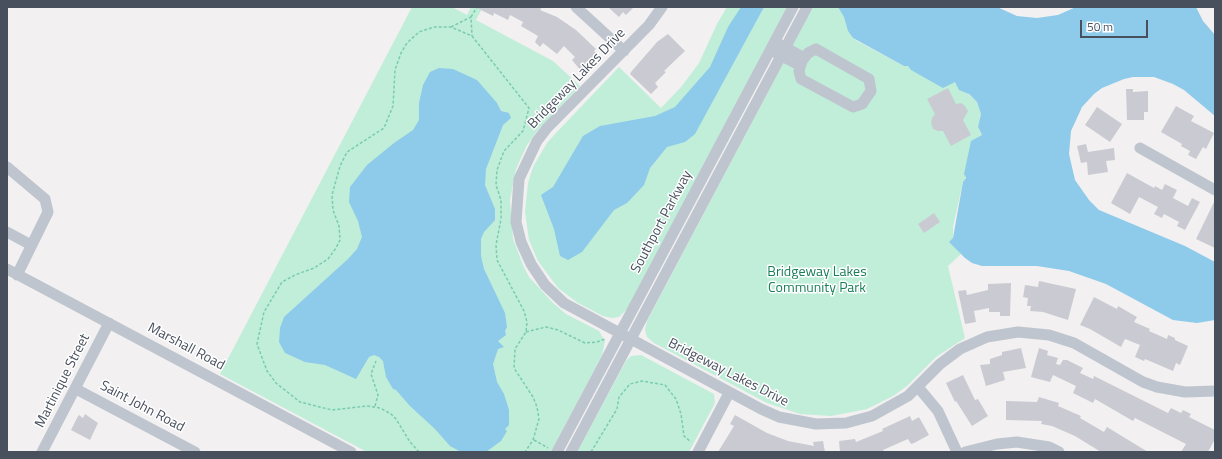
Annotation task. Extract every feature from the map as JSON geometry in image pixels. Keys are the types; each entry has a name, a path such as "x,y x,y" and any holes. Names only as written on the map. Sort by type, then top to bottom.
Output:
{"street":[{"path":"576,7 624,51"},
{"name":"Bridgeway Lakes Drive","path":"662,7 649,25 547,128 537,141 519,179 516,216 521,242 531,264 545,285 564,303 730,393 780,417 798,422 832,425 872,416 898,402 918,387 940,364 960,350 987,336 1018,332 1049,335 1068,341 1143,382 1157,387 1185,392 1215,391"},
{"name":"Southport Parkway","path":"552,450 619,334 793,7"},
{"name":"Southport Parkway","path":"571,452 807,7"},
{"path":"773,46 783,52 795,63 802,61 808,53 816,49 869,79 871,91 862,104 853,107 800,79 802,61"},
{"path":"1140,148 1215,190"},
{"path":"7,167 45,199 48,212 17,274"},
{"path":"7,232 31,245"},
{"name":"Marshall Road","path":"7,269 351,452"},
{"name":"Martinique Street","path":"42,452 109,323"},
{"path":"918,387 938,411 957,452"},
{"name":"Saint John Road","path":"76,388 195,452"},
{"path":"698,451 730,393"},
{"path":"965,452 997,444 1017,442 1049,447 1059,452"}],"path":[{"path":"451,27 471,17 477,7"},
{"path":"471,17 472,36"},
{"path":"419,452 410,442 391,414 375,406 332,410 300,402 276,383 267,371 257,344 264,312 282,282 295,275 314,268 328,258 340,240 339,226 333,210 332,195 336,178 347,152 384,128 393,106 395,70 407,43 419,32 434,27 451,27 472,36 529,108 523,131 504,151 497,170 496,185 501,200 501,219 496,245 497,260 524,311 526,332 515,349 513,363 514,368 533,397 537,407 539,419 533,440 525,452"},
{"path":"526,332 546,327 558,330 585,343 597,342 605,339"},
{"path":"375,406 378,395 371,374 376,360"},
{"path":"591,452 617,409 619,397 630,384 642,381 665,385 676,399 681,414 684,436 698,451"},
{"path":"533,440 552,450"}],"green space":[{"path":"412,7 452,7 467,15 471,7 483,7 476,20 553,61 580,86 538,130 527,145 516,169 510,200 513,239 529,277 553,303 566,314 599,331 605,341 602,355 551,452 367,452 220,374"},
{"path":"727,7 787,7 627,309 619,317 612,318 603,316 578,303 558,288 538,261 529,240 525,212 528,183 533,167 547,143 619,67 661,108 682,86 699,63 717,24"},
{"name":"Bridgeway Lakes Community Park","path":"813,7 838,7 844,16 847,27 853,38 857,41 904,66 908,66 911,70 955,82 977,102 981,114 978,127 982,136 963,182 953,227 955,247 961,254 948,266 965,338 936,357 907,386 893,396 867,409 831,416 800,414 767,403 654,343 647,337 645,330 647,321"},
{"path":"641,355 714,394 715,403 689,452 577,452 626,361 631,356"}],"water":[{"path":"741,7 764,7 695,134 685,142 667,147 650,168 644,185 627,203 614,210 582,252 568,260 560,256 554,229 541,195 553,187 583,136 600,126 655,116 675,107 710,67 728,27"},
{"path":"838,7 997,7 1017,16 1037,18 1058,15 1076,7 1196,7 1203,21 1215,35 1215,116 1184,90 1173,84 1154,77 1133,77 1124,79 1102,88 1082,107 1071,131 1069,154 1075,180 1089,200 1099,210 1185,246 1215,262 1215,320 1197,323 1173,320 1106,284 1069,271 1037,266 982,266 972,263 965,258 949,242 953,238 963,182 966,178 964,174 971,141 982,135 978,127 981,114 977,102 969,94 959,90 955,82 943,88 911,70 908,66 904,66 853,38 848,31 844,17"},
{"path":"439,68 453,69 477,80 497,103 501,111 509,113 511,118 503,125 486,169 485,185 495,209 495,220 484,232 481,239 481,256 484,269 505,313 507,327 505,331 506,335 498,341 504,347 498,349 493,364 497,382 504,394 509,410 509,425 505,429 507,431 501,441 486,452 461,452 450,446 396,390 393,389 386,377 383,361 379,357 374,355 369,357 356,379 325,365 305,362 285,353 279,342 280,328 284,317 357,249 362,237 358,221 349,202 350,187 367,165 413,130 419,120 419,103 423,85 430,72"}],"building":[{"path":"475,7 542,7 540,10 557,17 576,30 596,49 594,51 598,55 582,72 572,60 575,57 564,46 557,54 543,43 540,47 535,42 538,36 521,26 523,22 510,15 508,20 494,13 493,16"},
{"path":"608,7 634,7 626,15 623,12 619,17"},
{"path":"668,34 685,51 664,71 666,72 655,83 658,87 651,94 630,74 657,42"},
{"path":"948,88 956,104 961,103 968,111 963,120 971,135 951,146 943,131 933,129 931,123 935,114 927,99"},
{"path":"1126,89 1133,89 1133,92 1148,91 1148,112 1144,112 1144,120 1127,120"},
{"path":"1176,106 1194,116 1191,121 1214,133 1206,149 1203,147 1196,159 1188,155 1190,151 1181,146 1182,144 1161,132"},
{"path":"1097,107 1122,124 1110,142 1085,125"},
{"path":"1086,144 1088,152 1114,148 1115,160 1106,161 1108,172 1088,175 1087,162 1081,163 1077,146"},
{"path":"1127,173 1154,188 1155,186 1162,190 1165,184 1177,190 1173,198 1188,206 1192,198 1200,202 1185,230 1177,226 1179,222 1164,214 1162,218 1154,214 1158,207 1139,197 1130,214 1111,203"},
{"path":"1215,200 1215,248 1196,239"},
{"path":"934,213 940,222 924,233 918,224"},
{"path":"1039,281 1076,289 1068,320 1043,312 1030,311 1031,306 1027,306 1028,298 1023,297 1025,285 1038,287"},
{"path":"1011,283 1010,316 1000,316 1000,312 989,312 989,308 974,311 976,322 965,324 958,291 966,290 967,295 988,290 988,284"},
{"path":"1094,297 1117,309 1118,306 1137,317 1134,322 1150,329 1149,331 1167,339 1168,335 1188,346 1180,365 1176,363 1173,371 1145,359 1144,361 1135,357 1140,345 1125,339 1121,347 1090,329 1080,325"},
{"path":"1021,348 1026,368 1003,372 1005,380 986,386 980,365 990,364 990,359 1002,355 1002,352"},
{"path":"1039,348 1048,351 1047,355 1058,358 1056,364 1060,365 1063,360 1067,360 1083,368 1080,373 1093,379 1094,376 1168,413 1171,408 1181,413 1183,410 1191,414 1189,417 1215,430 1215,439 1208,452 1181,452 1186,444 1135,418 1133,421 1095,399 1093,403 1073,393 1076,386 1053,375 1050,382 1031,377"},
{"path":"963,375 975,400 978,399 988,416 972,426 956,401 955,402 946,383"},
{"path":"1039,397 1059,403 1058,406 1081,416 1080,418 1104,432 1107,427 1148,452 1101,452 1075,436 1052,426 1041,424 1042,421 1006,420 1006,401 1037,402"},
{"path":"85,414 98,423 90,440 71,430 79,415 83,418"},
{"path":"735,415 767,433 788,441 814,446 813,442 823,441 825,452 718,452 734,426 730,424"},
{"path":"910,416 912,421 919,417 929,435 911,444 908,439 883,450 884,452 840,452 839,441 855,439 856,442 883,431 882,429"}]}
